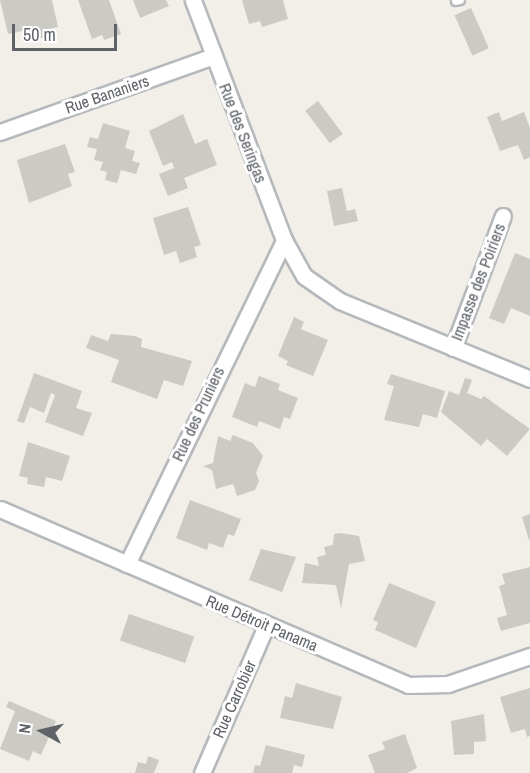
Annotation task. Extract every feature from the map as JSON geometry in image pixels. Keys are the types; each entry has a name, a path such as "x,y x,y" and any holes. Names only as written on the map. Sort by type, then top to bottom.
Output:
{"street":[{"name":"Rue des Seringas","path":"194,0 284,240 304,276 340,301 530,380"},
{"name":"Rue Bananiers","path":"0,132 214,56"},
{"name":"Impasse des Poiriers","path":"453,348 503,216"},
{"name":"Rue des Pruniers","path":"127,564 270,264 284,240"},
{"name":"Rue Détroit Panama","path":"0,509 266,626 408,685 448,684 530,656"},
{"name":"Rue Carrobier","path":"202,773 266,626"}],"building":[{"path":"0,0 52,0 58,27 49,29 50,36 29,41 27,30 8,34"},
{"path":"78,0 109,0 121,34 104,40 102,35 92,39"},
{"path":"133,0 166,0 169,6 140,18"},
{"path":"242,0 283,0 288,19 262,27 260,21 249,24"},
{"path":"471,8 489,48 472,56 455,15"},
{"path":"318,101 343,134 330,143 305,111"},
{"path":"499,112 502,121 524,112 530,128 530,157 524,160 518,145 500,151 487,117"},
{"path":"183,114 195,144 207,139 217,165 184,178 188,188 168,196 159,174 174,168 172,162 163,166 149,131"},
{"path":"103,123 130,131 125,148 135,151 132,161 140,163 136,174 121,170 117,183 105,180 107,172 100,170 103,162 94,160 97,149 87,147 90,137 98,139"},
{"path":"65,144 75,172 68,174 72,186 29,203 17,160"},
{"path":"342,188 347,211 355,209 358,221 334,226 327,191"},
{"path":"188,207 201,245 194,247 197,257 180,263 176,251 164,255 153,218"},
{"path":"515,253 530,259 530,316 511,308 504,324 489,318"},
{"path":"294,317 304,322 301,329 328,340 313,376 286,365 288,361 278,356"},
{"path":"111,334 135,336 142,339 141,347 192,361 183,386 164,380 157,399 111,382 119,360 86,348 91,335 108,341"},
{"path":"34,373 82,391 76,408 92,413 83,436 45,422 55,395 51,393 44,413 30,407 24,423 17,421"},
{"path":"391,374 445,391 437,418 423,414 419,427 384,420 394,386 387,384"},
{"path":"259,376 280,384 278,390 298,398 290,419 284,417 280,429 259,421 257,427 232,417 245,383 255,387"},
{"path":"465,378 472,380 467,393 481,399 484,396 530,429 507,456 487,439 481,446 441,412 449,391 459,395"},
{"path":"233,435 253,443 263,456 256,473 259,481 255,490 237,496 233,484 216,489 212,470 203,466 213,463 218,436 230,441"},
{"path":"28,442 70,456 62,481 46,477 44,487 27,484 28,478 19,476"},
{"path":"190,500 241,519 234,536 228,534 223,548 209,543 207,550 176,538"},
{"path":"530,514 530,540 529,540 522,517"},
{"path":"334,534 359,536 365,561 349,564 341,608 336,585 302,583 305,563 319,566 317,557 326,555 324,547 333,545"},
{"path":"261,549 296,557 282,592 249,580"},
{"path":"530,567 530,623 501,631 497,618 507,615 499,586 505,584 502,574"},
{"path":"389,583 436,602 416,648 375,630 378,622 373,620"},
{"path":"129,614 194,636 185,663 120,640"},
{"path":"296,683 342,697 333,729 280,718 285,696 292,698"},
{"path":"530,688 530,736 527,737 525,729 511,733 500,697"},
{"path":"9,701 56,721 41,755 33,751 29,761 0,749 15,711 6,707"},
{"path":"484,714 486,741 474,742 474,754 454,755 451,721"},
{"path":"405,734 417,768 407,773 375,773 368,755 385,749 382,742"},
{"path":"266,745 305,755 302,767 294,765 292,773 253,773 255,765 260,766"},
{"path":"148,756 159,760 154,773 135,773 138,762 146,764"}]}
